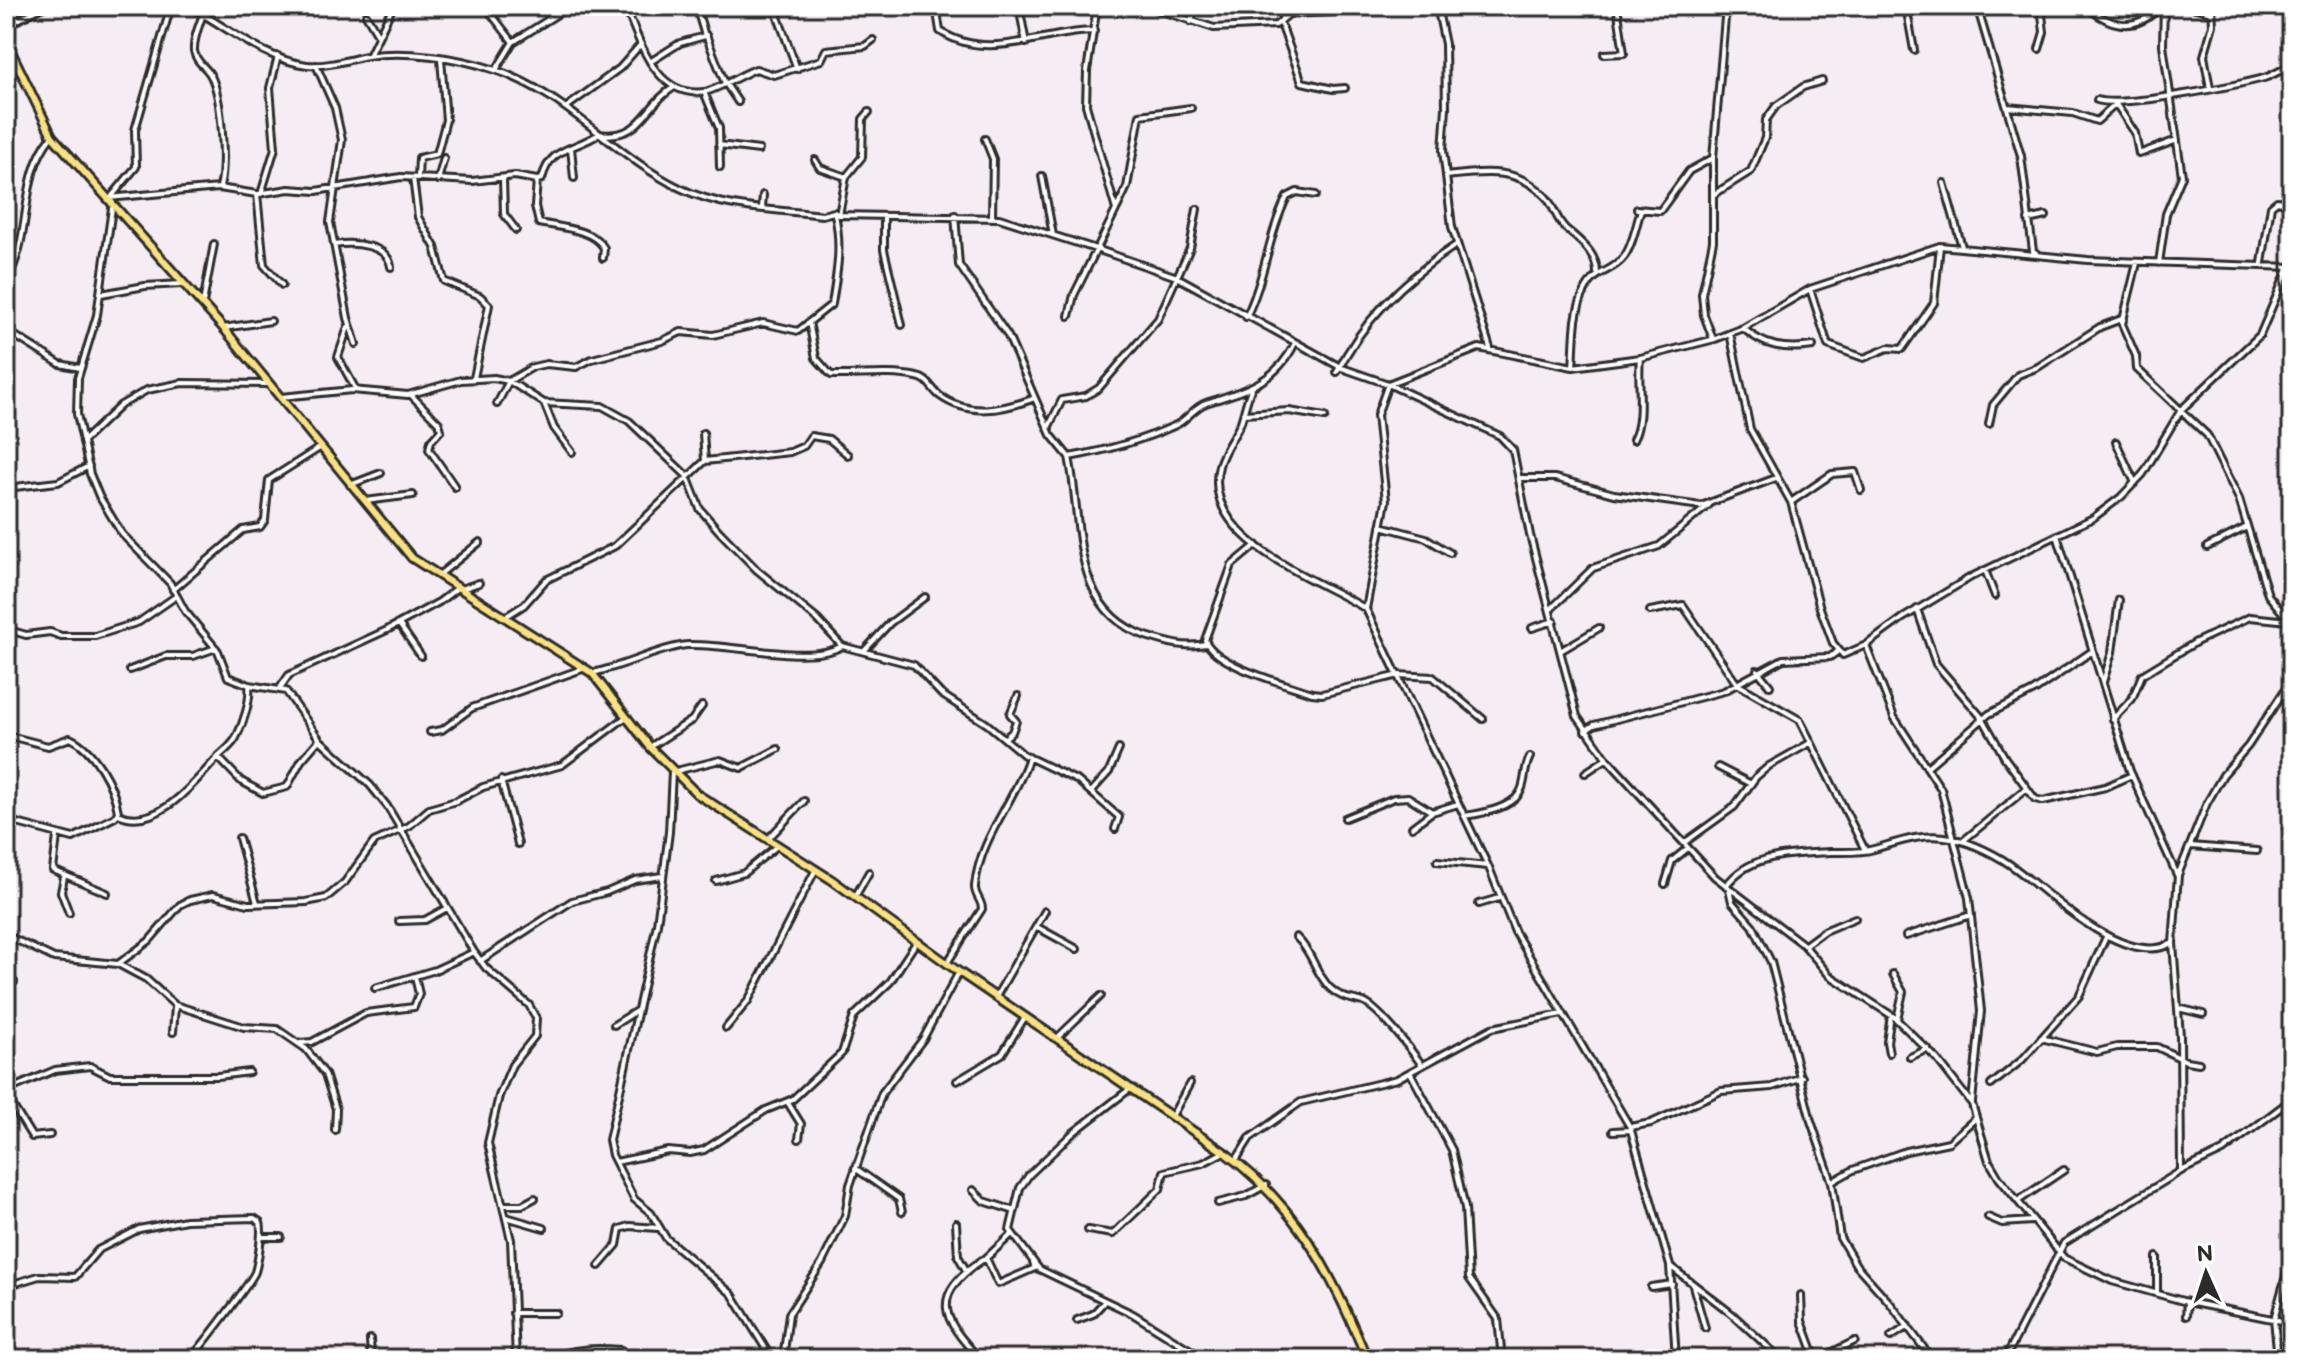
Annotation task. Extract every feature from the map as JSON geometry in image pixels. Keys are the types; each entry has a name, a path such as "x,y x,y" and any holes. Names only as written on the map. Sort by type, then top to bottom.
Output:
{"main road":[{"path":"6,41 52,136 108,199 112,208 223,328 400,546 458,590 592,673 650,747 697,794 816,869 959,972 1236,1160 1266,1185 1322,1260 1367,1359"}],"street":[{"path":"6,26 45,6"},
{"path":"108,199 136,167 135,130 171,6"},
{"path":"188,6 278,56 316,65 369,56 419,54 496,70 568,106 599,134 680,188 727,206 822,215 992,217 1099,250 1177,277 1338,370 1388,384 1500,436 1513,450 1530,535 1562,650 1568,685 1585,731 1607,759 1727,888 1804,945 1829,975 1897,1019 1928,1049 1972,1104 1989,1161 2058,1250 2088,1272 2187,1302 2292,1323"},
{"path":"369,56 393,6"},
{"path":"485,6 513,42"},
{"path":"496,70 513,42 570,6"},
{"path":"625,6 650,62 675,88"},
{"path":"696,6 724,81 738,102"},
{"path":"774,6 797,69"},
{"path":"936,6 938,27 945,35 989,45 1026,44 1094,31"},
{"path":"1019,6 1026,44"},
{"path":"1097,6 1087,71 1087,114 1116,210"},
{"path":"1146,6 1214,28 1280,24 1289,14 1341,11 1363,6"},
{"path":"1191,22 1194,6"},
{"path":"1290,6 1280,24 1302,82 1333,89 1345,88"},
{"path":"1437,6 1445,44 1443,150 1456,245 1490,349"},
{"path":"1604,54 1624,53 1617,6"},
{"path":"1713,339 1704,315 1702,294 1713,241 1713,158 1726,6"},
{"path":"1906,6 1914,50"},
{"path":"1977,6 2021,156 2030,252"},
{"path":"2039,49 2044,32 2041,6"},
{"path":"2087,7 2100,18 2123,26 2138,22 2163,6"},
{"path":"2159,263 2166,214 2182,176 2163,45 2163,6"},
{"path":"2187,6 2213,9 2204,61 2210,88"},
{"path":"2272,9 2284,7 2292,17"},
{"path":"203,14 194,50 196,58 210,74 215,89 224,169 219,188"},
{"path":"366,15 378,35"},
{"path":"650,62 680,43 706,35"},
{"path":"603,258 604,248 600,242 569,228 539,223 535,206 550,158 599,134 609,135 640,124 664,94 675,88 704,92 756,69 774,75 821,60 826,50 865,46 873,40"},
{"path":"568,106 620,68 641,44"},
{"path":"278,56 270,88 275,148 259,194 264,265 282,285"},
{"path":"441,59 445,130 437,154 419,158 415,178 418,217 435,247 444,281 480,296 489,305 474,379"},
{"path":"6,63 14,60"},
{"path":"2097,100 2116,104 2210,88 2268,77 2292,64"},
{"path":"316,65 335,108 342,140 330,211 349,325 356,344"},
{"path":"1713,195 1751,171 1765,138 1766,120 1776,106 1803,87 1822,81"},
{"path":"704,92 719,128 720,167"},
{"path":"2007,107 2073,113 2097,121 2116,104"},
{"path":"2116,104 2135,133 2139,154 2177,140"},
{"path":"1069,316 1074,295 1099,250 1127,187 1140,115 1191,108"},
{"path":"497,404 517,373 540,365 576,367 592,359 662,341 681,332 713,335 763,323 795,331 832,304 833,279 841,250 836,214 846,177 862,157 863,119 869,112"},
{"path":"6,281 21,247 33,163 52,136"},
{"path":"985,139 993,159 992,217"},
{"path":"719,145 759,150"},
{"path":"571,148 574,178"},
{"path":"438,180 444,158"},
{"path":"1573,367 1579,305 1597,273 1616,265 1625,256 1639,210 1660,211 1689,171 1713,158"},
{"path":"815,160 820,168 846,177"},
{"path":"1446,176 1493,171 1522,179 1547,198 1562,225 1593,256 1597,273"},
{"path":"1042,176 1053,235"},
{"path":"108,199 219,188 259,194 415,178 541,181"},
{"path":"503,178 504,214 516,230"},
{"path":"1944,183 1962,247"},
{"path":"2262,263 2269,212 2274,203 2282,201 2292,190"},
{"path":"1246,317 1258,292 1265,254 1287,197 1297,192 1316,195"},
{"path":"762,208 763,195"},
{"path":"2282,201 2292,205"},
{"path":"112,208 95,325 80,368 77,414 93,485 122,534 174,593 216,648 228,677 249,685 280,688 295,701 320,740 378,794 480,961 529,1005 536,1018 535,1036 512,1065 494,1108 488,1135 488,1148 511,1240 516,1359"},
{"path":"1049,428 1062,400 1091,393 1119,368 1158,319 1190,248 1197,209"},
{"path":"955,215 956,261 1008,336 1049,428 1069,457 1084,559 1106,611 1123,628 1174,645 1206,644 1252,672 1312,693 1322,694 1399,675 1433,677 1483,719"},
{"path":"884,216 884,250 902,325"},
{"path":"2028,220 2046,216"},
{"path":"202,306 214,244"},
{"path":"334,245 383,250 389,255 391,267"},
{"path":"1338,370 1354,339 1390,298 1421,269 1456,245"},
{"path":"1810,289 1828,345 1864,358 1888,348 1902,349 1934,303 1940,246"},
{"path":"1388,384 1427,370 1463,351 1490,349 1573,367 1640,358 1730,333 1810,289 1940,246 2137,263 2262,263 2291,267 2260,335 2181,410 2135,483 2093,518 1985,570 1917,609 1866,645 1830,657 1783,659 1757,670 1724,691 1594,725 1585,731"},
{"path":"2137,263 2122,327 2136,356 2137,369 2207,435 2239,499 2268,595 2291,622"},
{"path":"101,294 145,286 182,284"},
{"path":"1989,424 1990,408 2018,375 2124,318"},
{"path":"223,328 271,321"},
{"path":"809,322 816,358 831,375 856,372 917,377 929,382 946,399 971,410 1002,407 1035,398"},
{"path":"349,325 338,357 356,390"},
{"path":"1743,328 1755,339 1776,347 1813,346"},
{"path":"6,330 60,364 80,368"},
{"path":"1730,333 1750,429 1791,502 1820,608 1840,653"},
{"path":"1069,457 1096,452 1174,426 1202,405 1224,400 1283,367 1295,343"},
{"path":"1633,440 1641,410 1637,390 1640,358"},
{"path":"281,397 356,390 411,395 442,383 474,379 509,381 544,403 593,405 617,414 651,439 687,476 700,509 719,531 768,580 817,619 842,646"},
{"path":"83,441 121,405 147,390 182,383 267,384"},
{"path":"1366,609 1381,526 1385,477 1377,415 1388,384"},
{"path":"1253,385 1243,414 1223,453 1218,482 1230,520 1238,532 1304,577 1326,585 1366,609 1488,866 1499,898 1562,1014 1630,1128 1670,1266 1676,1359"},
{"path":"411,395 439,423 441,430 431,441 429,449 455,487"},
{"path":"544,403 554,428 572,452"},
{"path":"1243,414 1289,411 1325,417"},
{"path":"550,432 554,428"},
{"path":"703,433 705,461"},
{"path":"503,618 524,605 546,580 615,546 705,461 790,452 804,446 811,436 829,439 848,455"},
{"path":"2116,442 2135,483"},
{"path":"6,629 26,635 50,632 61,636 95,636 139,622 243,530 260,527 265,520 269,480 321,447"},
{"path":"6,488 58,482 89,466"},
{"path":"1791,502 1832,474 1855,472 1861,490"},
{"path":"350,485 381,473"},
{"path":"1519,478 1555,478 1676,505 1709,504"},
{"path":"1551,609 1593,568 1659,546 1709,504 1776,478"},
{"path":"363,501 413,495"},
{"path":"1381,526 1426,538 1450,553"},
{"path":"2207,547 2247,527"},
{"path":"2057,535 2091,652 2132,775 2178,875"},
{"path":"437,576 453,560 480,542"},
{"path":"1206,644 1232,565 1256,545"},
{"path":"1985,570 1995,596"},
{"path":"280,688 289,675 325,662 458,590 479,583"},
{"path":"864,651 890,623 925,597"},
{"path":"2102,684 2112,652 2119,600"},
{"path":"1650,611 1683,605 1737,684 1796,716 1857,829 1865,850"},
{"path":"1917,609 1936,664 1983,719 2026,789 2043,801 2105,787 2132,775"},
{"path":"2113,719 2132,699 2142,675 2196,642 2250,617 2291,622"},
{"path":"1532,628 1554,621"},
{"path":"399,624 421,656"},
{"path":"1562,650 1599,628"},
{"path":"592,673 686,645 745,647 803,656 842,646 914,665 941,694 1029,757 1078,781 1119,817 1115,829"},
{"path":"1866,645 1894,717 1941,789 1971,915 1982,1027 1972,1104"},
{"path":"130,670 166,656 193,656 216,648"},
{"path":"1927,767 1983,719 2041,686 2091,652"},
{"path":"430,732 442,730 472,708 585,668"},
{"path":"1757,670 1770,686"},
{"path":"2181,1171 2178,1008 2173,943 2178,875 2223,775 2248,746 2292,679"},
{"path":"6,820 57,836 79,838 118,814 154,813 191,786 237,737 248,705 249,685"},
{"path":"1004,738 1012,732 1016,721 1010,714 1018,696"},
{"path":"650,747 692,720 702,706"},
{"path":"118,964 149,941 180,905 190,900 213,895 240,904 306,902 326,898 349,876 370,845 401,830 429,809 501,780 532,776 562,765 627,716"},
{"path":"6,735 48,746 70,738 84,746 106,778 118,814"},
{"path":"218,757 241,781 263,793 287,787 301,761 320,740"},
{"path":"1665,884 1672,861 1686,846 1734,807 1769,766 1810,743"},
{"path":"772,1359 732,1294 658,1228 651,1213 629,1192 609,1149 610,1129 657,924 669,832 672,772 720,760 741,768 778,749"},
{"path":"1091,792 1109,772 1119,749"},
{"path":"947,963 982,909 974,888 985,845 999,814 1021,784 1029,757"},
{"path":"1464,816 1485,813 1518,795 1522,788 1522,771 1530,757"},
{"path":"1585,773 1607,759"},
{"path":"1718,767 1751,784"},
{"path":"501,780 518,844"},
{"path":"1962,842 2026,789"},
{"path":"1345,818 1394,798 1408,797 1432,812"},
{"path":"768,839 804,801"},
{"path":"1412,827 1432,812 1458,804"},
{"path":"2286,828 2292,825"},
{"path":"57,836 58,847 51,866 64,876 107,893"},
{"path":"1727,888 1751,863 1774,857 1865,850 1932,836 1953,838 2018,870 2055,902 2106,937 2146,947 2164,948 2173,943"},
{"path":"239,838 257,903"},
{"path":"716,881 744,873 778,845"},
{"path":"2190,846 2257,851"},
{"path":"1437,861 1488,866"},
{"path":"726,1028 748,1001 816,869"},
{"path":"855,897 869,872"},
{"path":"64,876 61,892 69,913"},
{"path":"480,961 572,901 607,892 635,880 662,876"},
{"path":"1727,888 1732,902 1753,926 1769,955 1811,1121 1832,1182 1843,1245 1932,1359"},
{"path":"1479,904 1499,898"},
{"path":"399,921 425,920 447,908"},
{"path":"997,995 1045,911"},
{"path":"1906,936 1971,915"},
{"path":"1804,945 1824,931 1855,918"},
{"path":"1037,926 1077,949"},
{"path":"6,935 54,958 118,964 146,979 160,995 175,1005 244,1027 274,1028 316,1061 328,1081 336,1109 335,1130"},
{"path":"1296,937 1328,986 1348,1001 1366,1003 1401,1034 1422,1065"},
{"path":"1991,1085 2013,1069 2079,996 2106,937"},
{"path":"616,1162 659,1152 704,1150 766,1110 788,1103 840,1054 854,1016 890,982 917,941"},
{"path":"375,988 415,977 474,952"},
{"path":"783,1359 789,1314 822,1263 845,1216 855,1168 885,1086 918,1047 959,972"},
{"path":"1893,974 1903,992 1897,1019"},
{"path":"298,1044 312,1042 366,1013 414,1007 419,994 415,977"},
{"path":"6,982 14,982"},
{"path":"1058,1037 1101,996"},
{"path":"173,1032 175,1005"},
{"path":"2178,1008 2203,1014"},
{"path":"614,1025 638,1010"},
{"path":"1236,1160 1250,1138 1301,1102 1351,1092 1410,1072 1483,1031 1562,1014"},
{"path":"957,1081 1002,1054 1026,1015"},
{"path":"1889,1053 1887,1042 1891,1015"},
{"path":"2041,1038 2097,1052 2147,1045 2199,1063"},
{"path":"1910,1057 1928,1049"},
{"path":"50,1135 32,1137 6,1093 55,1070 84,1066 93,1066 100,1074 110,1076 218,1076 249,1072"},
{"path":"1410,1072 1452,1150 1466,1217 1469,1278 1498,1319 1502,1359"},
{"path":"1613,1131 1651,1123 1721,1091 1772,1087 1802,1077"},
{"path":"1172,1117 1190,1083"},
{"path":"985,1259 998,1284 1035,1268 1009,1226 1020,1188 1045,1158 1131,1088"},
{"path":"2005,1359 2058,1250 2075,1234 2181,1171 2223,1151 2292,1099"},
{"path":"788,1103 801,1124 799,1139"},
{"path":"1832,1182 1853,1170 1906,1151 1949,1142 1976,1118"},
{"path":"1088,1230 1113,1234 1160,1189 1164,1172 1203,1163 1224,1152"},
{"path":"855,1168 899,1199 902,1212"},
{"path":"2018,1201 2064,1170"},
{"path":"1218,1203 1246,1196 1266,1185"},
{"path":"973,1190 984,1201 1015,1210"},
{"path":"504,1205 522,1205 535,1198"},
{"path":"6,1286 39,1276 75,1277 98,1250 156,1225 250,1217 260,1222 262,1237 257,1246 253,1276 190,1359"},
{"path":"506,1217 544,1228"},
{"path":"1988,1217 2002,1223 2033,1221"},
{"path":"956,1223 958,1256 967,1272"},
{"path":"599,1266 617,1245 620,1229 658,1228"},
{"path":"980,1359 956,1331 944,1307 948,1293 967,1272 1012,1234"},
{"path":"262,1237 281,1237"},
{"path":"2278,1359 2274,1319 2292,1254"},
{"path":"2157,1257 2157,1292"},
{"path":"1033,1263 1133,1314 1205,1359"},
{"path":"1670,1266 1781,1359"},
{"path":"1651,1287 1672,1284"},
{"path":"1692,1284 1705,1328"},
{"path":"1801,1295 1802,1321 1817,1359 1855,1341"},
{"path":"1077,1320 1093,1314 1105,1302"},
{"path":"2186,1316 2187,1302"},
{"path":"513,1313 556,1313"},
{"path":"1891,1337 1908,1326"},
{"path":"370,1339 371,1359"},
{"path":"6,1342 14,1359"},
{"path":"549,1359 570,1351 598,1349 621,1350 624,1359"}]}
